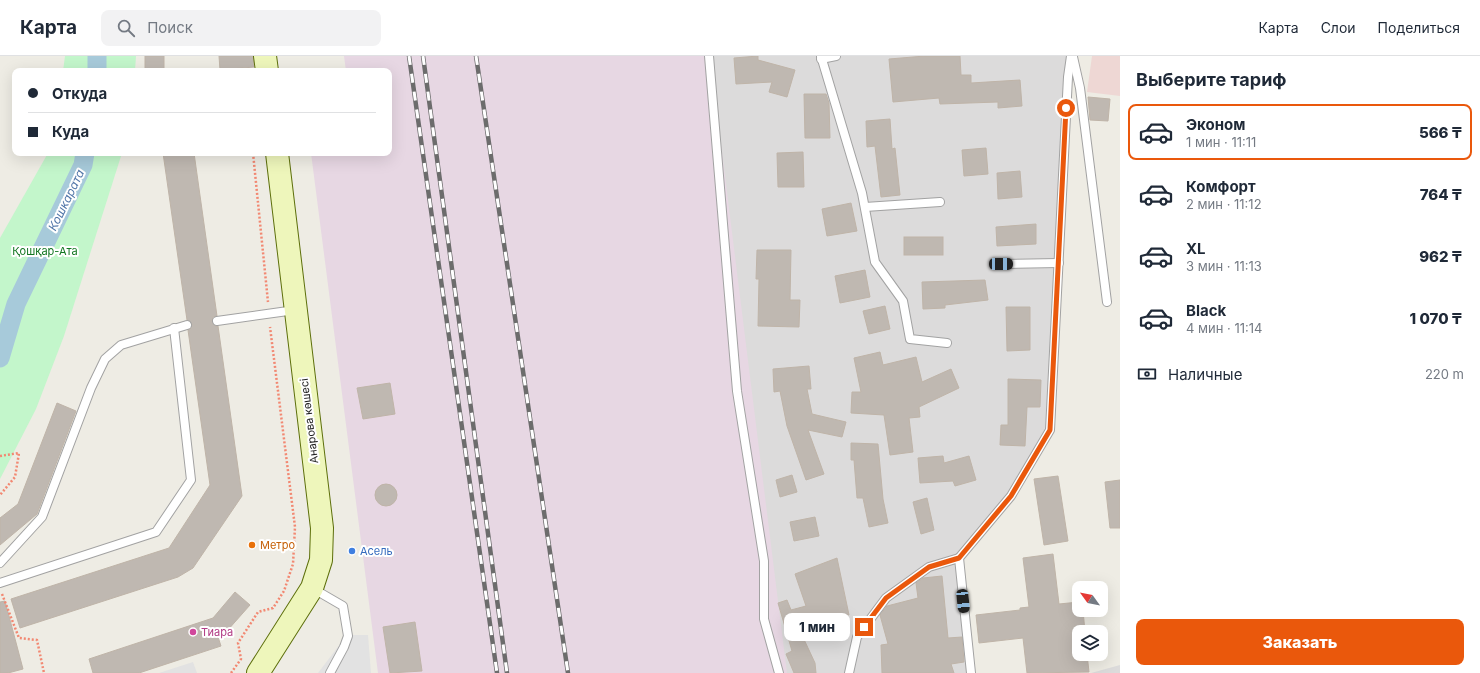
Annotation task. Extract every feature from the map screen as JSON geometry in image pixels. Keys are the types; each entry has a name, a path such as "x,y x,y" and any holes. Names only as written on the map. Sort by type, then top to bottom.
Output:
{"main road":[{"path":"265,56 267,68"},
{"name":"Анарова көшесі","path":"264,669 312,588 321,560 322,528 277,156"}],"lane":[{"path":"709,56 737,391 764,561 764,619 779,673"},
{"path":"836,56 821,57 862,193 875,262 903,301 910,339 947,343"},
{"path":"849,673 857,637 886,598 929,567 959,558 1011,496 1050,430 1068,77 1072,56"},
{"path":"1072,56 1080,88 1107,302"},
{"path":"865,208 940,202"},
{"path":"1001,264 1059,264"},
{"path":"217,321 296,310"},
{"path":"0,563 42,517 92,388 105,359 121,345 188,325"},
{"path":"0,583 156,532 192,480 174,328"},
{"path":"959,558 971,673"},
{"path":"312,588 343,606 348,636 344,647 330,673"}],"path":[{"path":"232,673 241,659 238,643 258,612 273,608 284,591 293,564 295,527 269,314 253,156"},
{"path":"0,456 19,453 15,477 0,495"},
{"path":"0,588 19,638 37,640 44,673"}],"shaded area":[{"path":"344,56 710,56 787,673 378,673 311,156 392,156 392,68 346,68"},
{"path":"709,56 1071,56 1050,430 1011,496 959,558 971,673 779,673"},
{"path":"1092,56 1120,56 1120,96 1087,92"},
{"path":"347,635 368,635 371,673 318,673"},
{"path":"193,662 197,673 159,673"},
{"path":"1120,665 1120,673 1091,673"}],"green space":[{"path":"65,56 136,56 135,68 63,68"},
{"name":"Қошқар-Ата","path":"46,156 121,156 64,336 36,409 0,479 0,238"}],"building":[{"path":"145,56 164,56 164,68 145,68"},
{"path":"219,56 253,56 254,67 220,68"},
{"path":"758,56 758,60 795,70 787,97 769,92 772,82 736,84 734,58"},
{"path":"925,56 960,56 961,75 971,75 971,83 1020,80 1022,106 998,108 998,102 940,104 939,98 893,102 889,59"},
{"path":"804,94 826,94 829,103 830,138 805,138"},
{"path":"1088,97 1110,99 1108,121 1090,120"},
{"path":"890,119 892,149 895,148 900,195 881,197 875,146 867,147 866,121"},
{"path":"986,148 988,174 964,176 962,150"},
{"path":"803,152 804,187 778,187 777,153"},
{"path":"163,156 194,156 217,316 213,317 212,321 215,326 218,326 242,496 193,568 178,577 20,628 11,599 169,548 210,485 188,330 191,328 192,324 187,320"},
{"path":"1020,171 1022,197 998,199 997,173"},
{"path":"851,203 857,231 827,236 822,209"},
{"path":"1036,224 1036,244 997,246 996,227"},
{"path":"904,237 943,237 943,255 904,255"},
{"path":"757,250 791,250 790,300 800,300 799,327 758,326 759,279 756,279"},
{"path":"865,270 870,297 840,303 835,276"},
{"path":"985,280 988,300 945,305 945,308 923,309 922,282"},
{"path":"885,306 890,329 869,334 863,311"},
{"path":"1006,307 1030,307 1030,350 1007,351"},
{"path":"880,352 883,365 916,357 922,382 951,369 959,388 919,407 920,417 909,418 913,452 890,455 884,415 851,413 852,392 861,392 854,358"},
{"path":"809,366 811,389 807,389 812,414 846,422 842,437 808,430 824,474 806,480 787,426 780,391 774,392 773,369"},
{"path":"1008,379 1041,380 1040,407 1027,407 1025,446 1000,445 1001,425 1008,425"},
{"path":"390,383 395,414 363,419 357,388"},
{"path":"57,403 76,411 37,514 0,545 0,518 18,504"},
{"path":"851,443 878,444 883,499 888,523 869,527 863,498 857,498 854,460 851,460"},
{"path":"943,456 944,463 969,456 976,480 955,486 953,481 920,483 918,458"},
{"path":"792,475 797,492 780,497 776,480"},
{"path":"1058,476 1068,541 1044,545 1034,479"},
{"path":"1120,480 1120,528 1110,528 1105,482"},
{"path":"386,484 394,487 397,495 394,503 386,506 378,503 375,495 378,487"},
{"path":"927,498 934,530 921,534 913,502"},
{"path":"815,517 819,536 794,541 790,522"},
{"path":"1053,554 1059,604 1072,603 1072,617 1084,617 1084,625 1072,625 1072,661 1088,661 1089,672 1027,673 1023,638 979,643 976,615 1020,610 1020,608 1029,607 1023,558"},
{"path":"837,558 849,615 807,625 809,630 801,633 815,663 816,673 794,673 786,654 792,651 778,603 787,600 791,610 806,606 795,574"},
{"path":"942,576 948,638 962,637 964,662 951,664 954,673 882,673 881,645 888,644 880,615 887,606 918,598 916,583 923,578"},
{"name":"Тиара","path":"235,592 250,605 219,640 221,646 139,673 93,673 89,659 213,618"},
{"path":"5,601 23,669 8,673 0,673 0,602"},
{"path":"415,622 422,671 390,673 383,627"}],"waterway":[{"name":"Кошкарата","path":"97,56 97,68"},
{"name":"Кошкарата","path":"0,358 16,304 83,165 84,156"}],"railway":[{"path":"409,56 497,673"},
{"path":"423,56 507,673"},
{"path":"476,56 568,673"}],"place":[{"name":"Метро","path":"252,545"},
{"name":"Асель","path":"352,551"},
{"name":"Тиара","path":"193,632"}],"route":[{"path":"864,627 886,598 929,567 959,558 1011,496 1050,430 1066,108"}]}
